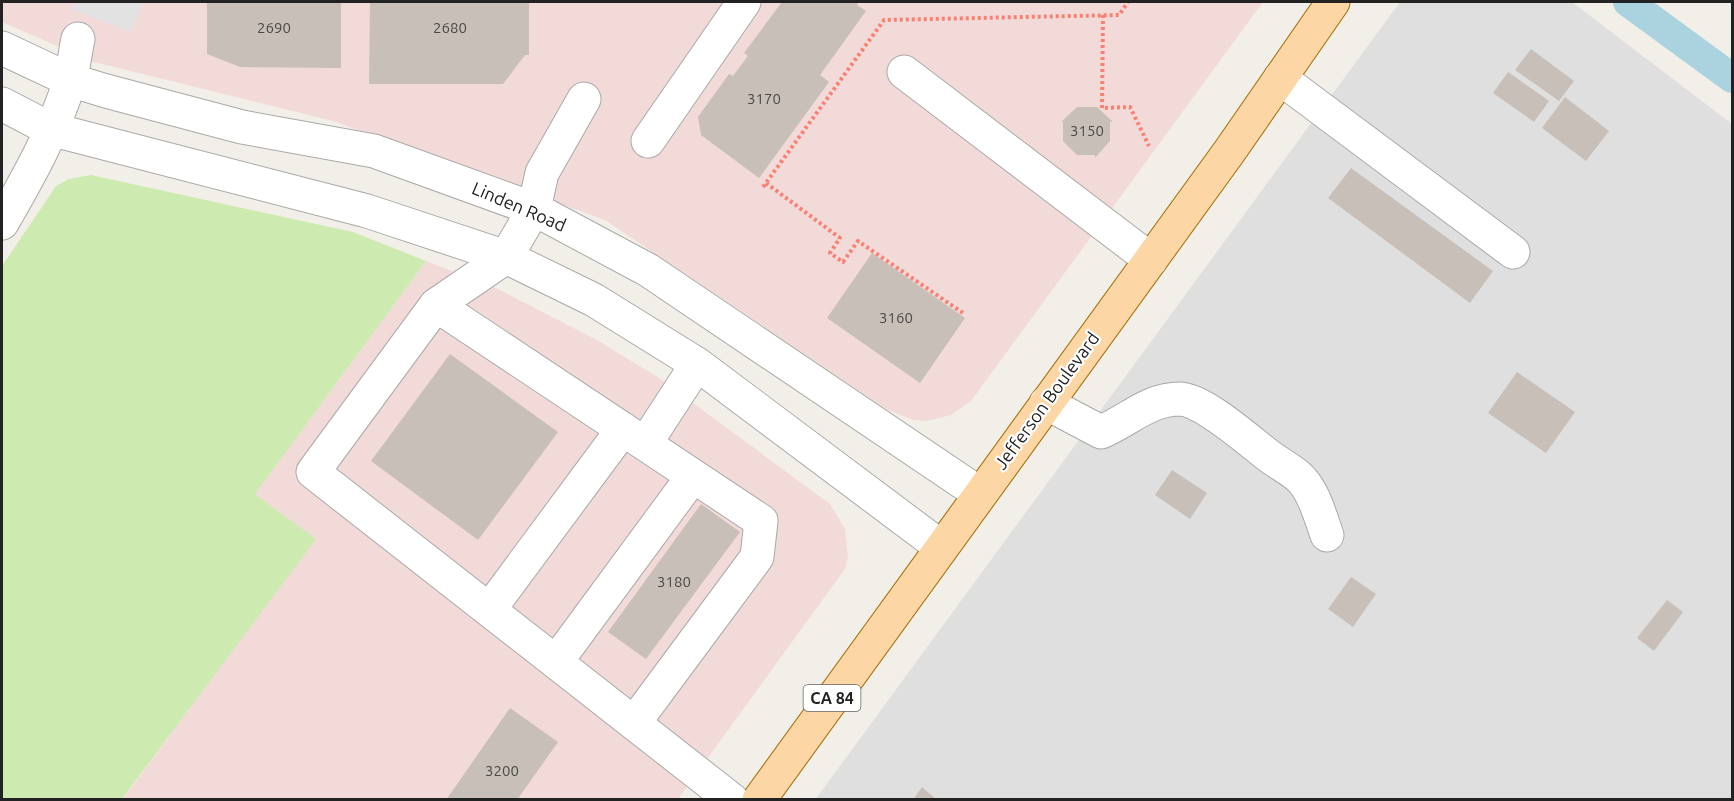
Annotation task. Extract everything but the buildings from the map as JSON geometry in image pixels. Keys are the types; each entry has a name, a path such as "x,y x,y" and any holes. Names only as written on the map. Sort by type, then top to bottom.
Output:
{"main road":[{"name":"Jefferson Boulevard","path":"759,800 1151,260 1334,2"}],"street":[{"path":"648,141 744,2"},
{"path":"2,223 31,174 50,129 70,80 78,39"},
{"name":"Linden Road","path":"2,48 70,80 242,127 374,151 534,209 648,270 980,494"},
{"path":"904,72 1151,260"},
{"path":"1280,78 1513,252"},
{"path":"584,99 542,172 534,209 506,257 436,305 313,472 732,800"},
{"path":"2,104 50,129 367,211 506,257 594,300 697,364 941,547"},
{"path":"436,305 761,521 757,557 634,723"},
{"path":"489,610 697,364"},
{"path":"1046,403 1101,432 1123,423 1131,414 1154,403 1182,399 1211,411 1300,477 1313,499 1327,535"},
{"path":"556,662 693,476"}],"path":[{"path":"1103,15 1102,108 1130,107 1149,146"},
{"path":"766,183 840,238 830,253 843,262 858,241 963,313"}],"shaded area":[{"path":"2,2 1263,2 971,401 951,415 927,421 913,420 886,409 605,220 333,121 94,62 2,22"},
{"path":"75,2 143,2 130,32 72,9"},
{"path":"1400,2 1572,2 1732,124 1732,799 815,800"},
{"path":"426,261 498,289 597,340 659,378 830,504 845,529 848,556 845,569 678,799 122,800 315,539 254,495"}],"green space":[{"path":"91,175 353,232 426,261 255,494 316,539 122,799 2,799 2,266 56,186 69,179"}],"waterway":[{"path":"1628,2 1732,78"}]}
